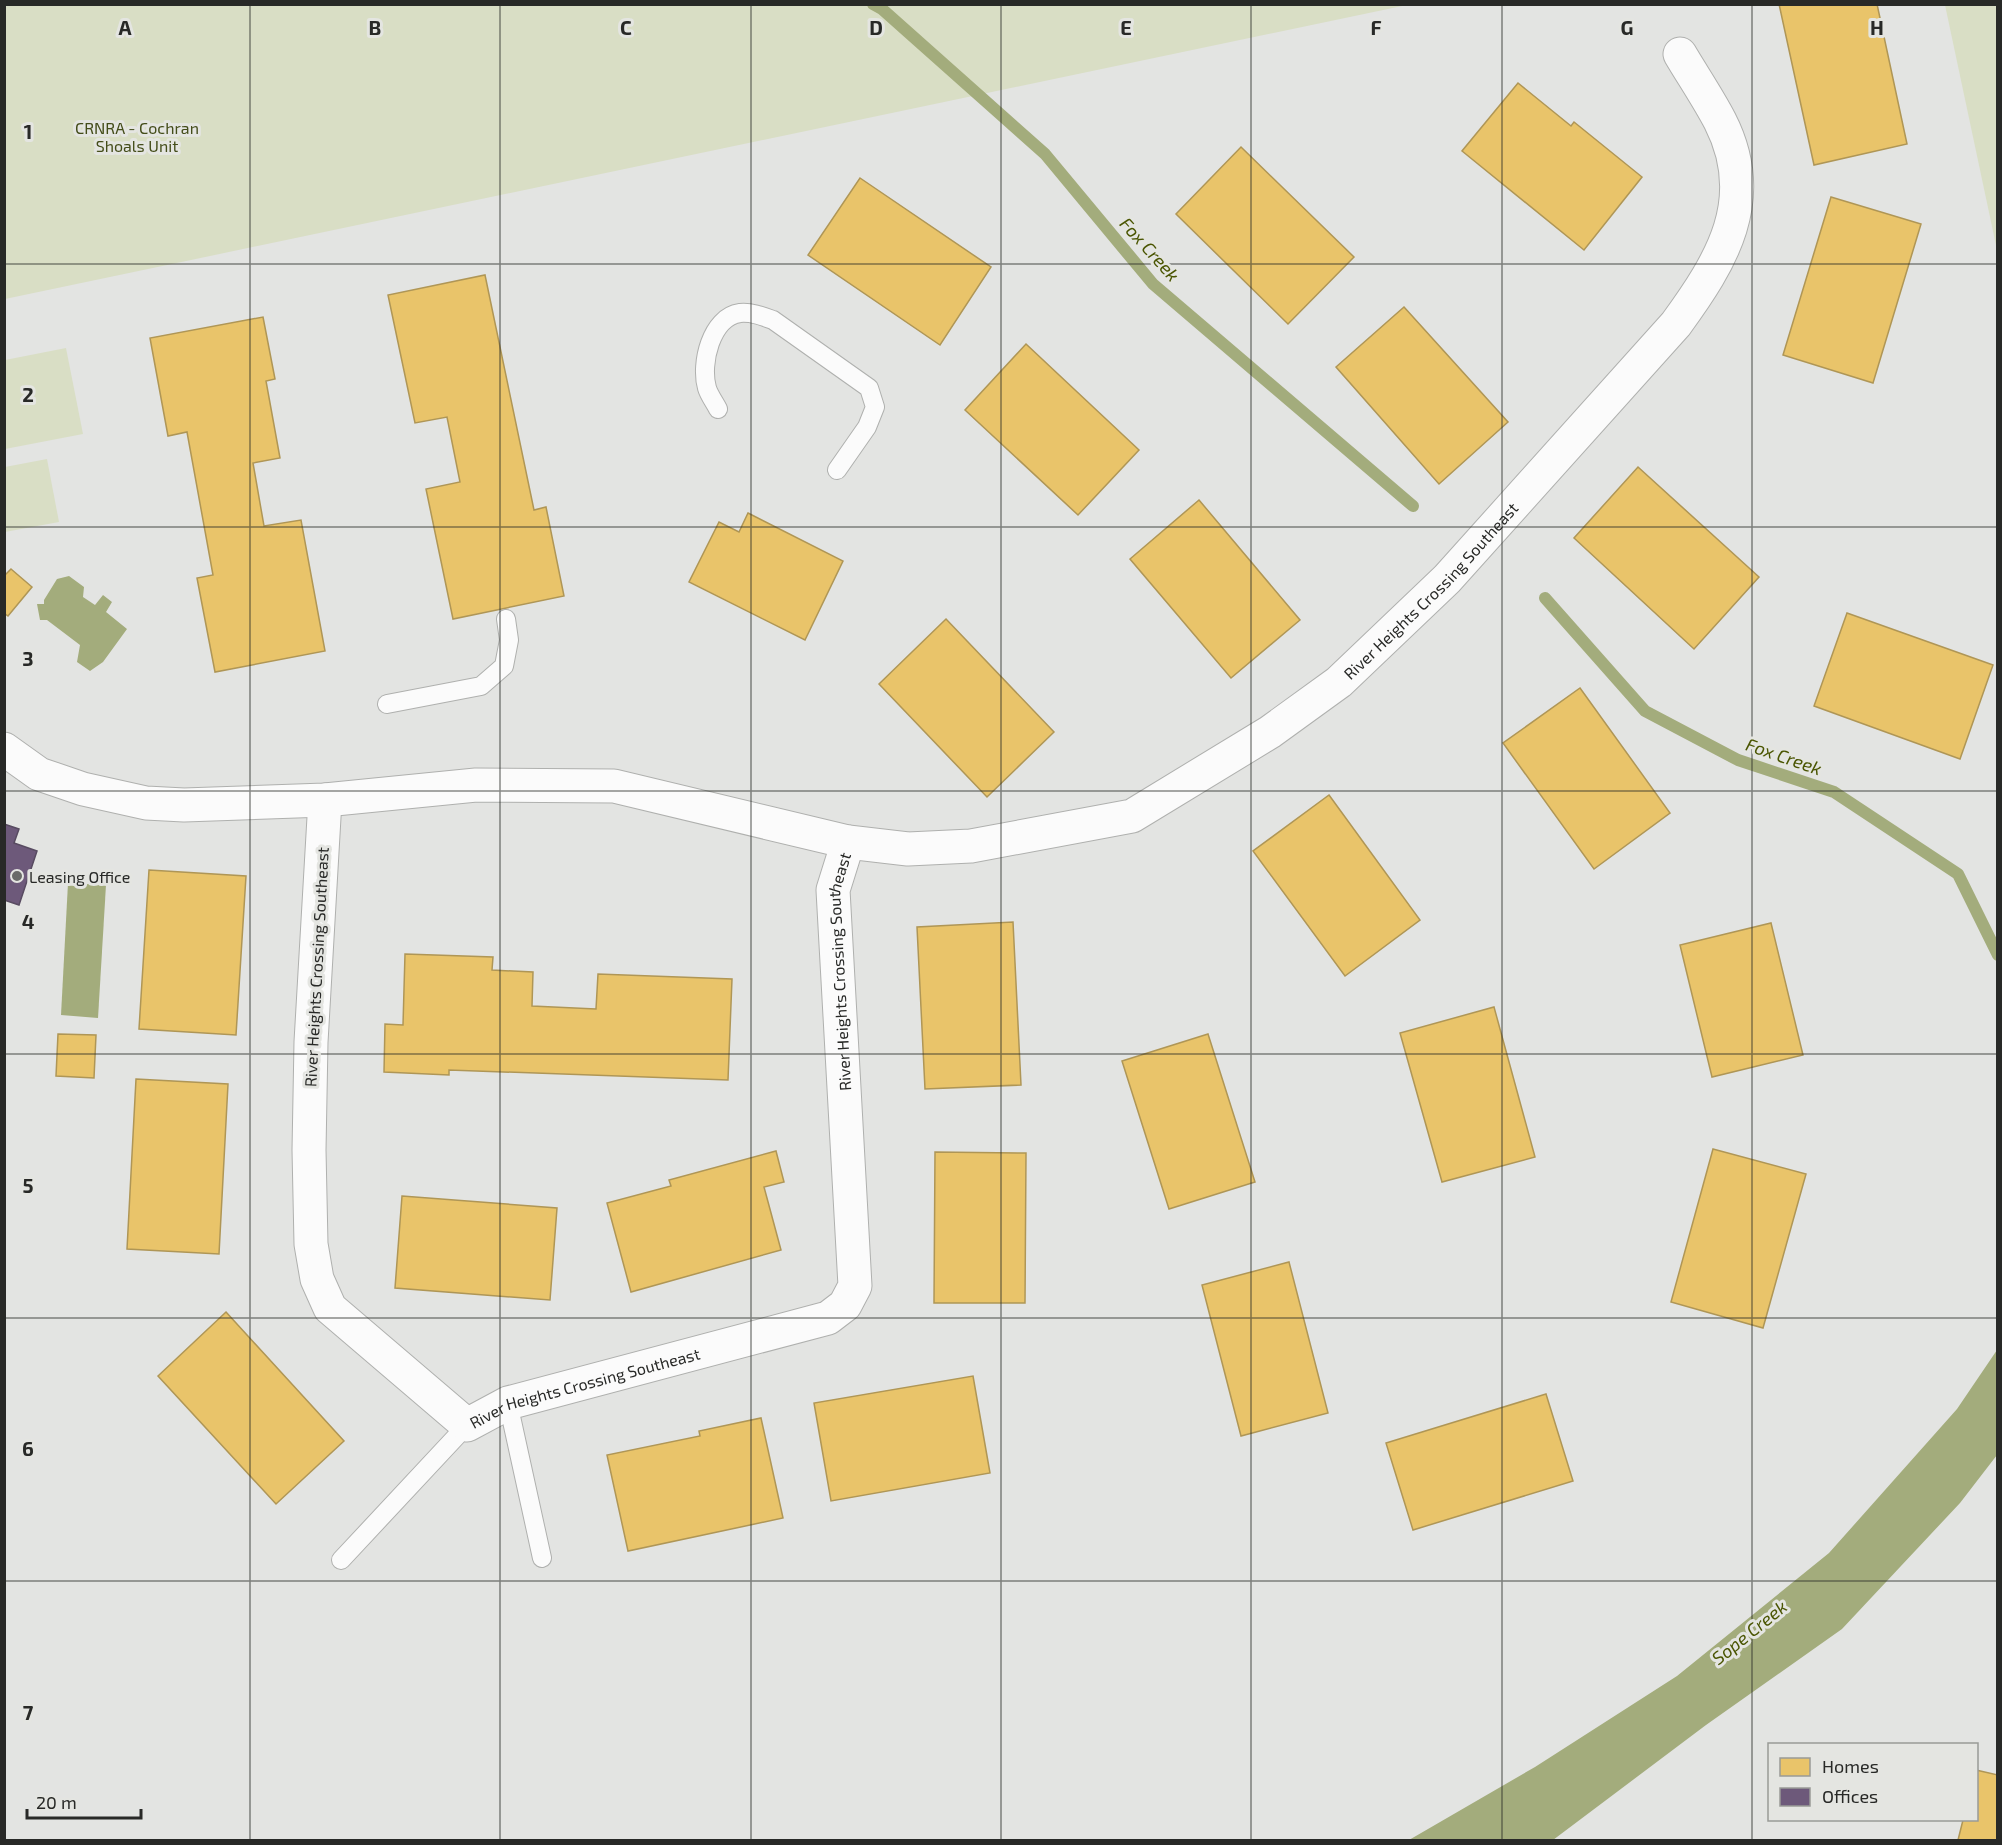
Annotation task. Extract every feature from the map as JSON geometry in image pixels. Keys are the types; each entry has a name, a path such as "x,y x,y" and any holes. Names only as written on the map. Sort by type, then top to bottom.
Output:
{"street":[{"name":"River Heights Crossing Southeast","path":"4,749 39,774 82,789 146,803 184,805 325,800 477,785 614,786 848,842 908,849 971,846 1132,816 1270,732 1339,682 1447,579 1648,356 1700,292 1722,254 1737,213 1737,172 1721,123 1680,54"},
{"name":"River Heights Crossing Southeast","path":"325,800 311,1042 309,1150 311,1244 317,1279 330,1308 467,1425 508,1403 828,1318 845,1305 855,1286 833,891 848,842"}],"lane":[{"path":"718,409 707,389 705,366 709,347 720,325 738,313 755,313 773,320 869,388 875,407 867,427 837,470"},
{"path":"387,704 481,686 504,666 509,640 506,619"},
{"path":"508,1403 542,1558"},
{"path":"342,1560 467,1425"}],"green space":[{"name":"CRNRA - Cochran Shoals Unit","path":"5,4 1407,4 1407,5 5,299"},
{"path":"1945,5 1997,5 1997,250"},
{"path":"66,348 83,434 5,449 5,360"},
{"path":"47,459 59,522 5,532 5,467"}],"water":[{"path":"69,576 84,587 83,597 95,605 103,595 112,602 106,612 127,629 103,662 90,671 77,662 80,645 47,620 40,620 37,604 44,604 44,600 57,579"},
{"path":"68,883 106,885 98,1018 61,1015"},
{"name":"Sope Creek","path":"1997,1350 1997,1455 1960,1503 1842,1629 1706,1725 1553,1840 1409,1840 1535,1767 1677,1676 1829,1553 1957,1409"}],"building: Homes":[{"path":"1779,4 1877,4 1907,144 1814,165"},
{"path":"1518,83 1571,126 1574,122 1642,177 1584,250 1462,151"},
{"path":"1241,147 1354,257 1288,324 1176,214"},
{"path":"860,178 991,267 940,345 808,255"},
{"path":"1831,197 1921,224 1873,383 1783,355"},
{"path":"485,275 534,510 546,507 564,596 453,619 426,489 460,482 447,417 415,423 388,295"},
{"path":"1404,307 1508,422 1439,484 1336,367"},
{"path":"263,317 275,379 266,381 280,458 253,463 264,526 301,520 325,651 215,672 197,578 213,575 187,432 168,436 150,338"},
{"path":"1026,344 1139,450 1078,515 965,410"},
{"path":"1638,467 1759,577 1694,649 1574,538"},
{"path":"1199,500 1300,620 1231,678 1130,559"},
{"path":"748,513 843,561 805,640 689,582 719,522 739,532"},
{"path":"11,569 32,587 8,616 4,613 4,576"},
{"path":"1847,613 1993,665 1960,759 1814,706"},
{"path":"946,619 1054,732 987,797 879,684"},
{"path":"1580,688 1670,813 1594,869 1503,743"},
{"path":"1329,795 1420,920 1345,976 1253,851"},
{"path":"149,870 246,876 236,1035 139,1029"},
{"path":"1013,922 1021,1085 925,1089 917,927"},
{"path":"1771,923 1803,1055 1712,1077 1680,945"},
{"path":"405,954 493,957 492,970 533,972 532,1006 596,1009 598,974 732,979 728,1080 449,1070 449,1075 384,1072 385,1024 403,1025"},
{"path":"1494,1007 1535,1157 1442,1182 1400,1033"},
{"path":"58,1034 96,1035 94,1078 56,1076"},
{"path":"1208,1034 1255,1182 1169,1209 1122,1061"},
{"path":"136,1079 228,1084 219,1254 127,1249"},
{"path":"1713,1149 1806,1174 1763,1328 1671,1302"},
{"path":"776,1151 784,1182 764,1187 781,1250 631,1292 607,1203 671,1186 669,1180"},
{"path":"935,1152 1026,1153 1025,1303 934,1303"},
{"path":"402,1196 557,1208 550,1300 395,1288"},
{"path":"1289,1262 1328,1413 1241,1436 1202,1285"},
{"path":"226,1312 344,1441 276,1504 158,1376"},
{"path":"973,1376 990,1473 831,1501 814,1403"},
{"path":"1546,1394 1573,1481 1413,1530 1386,1443"},
{"path":"761,1418 783,1518 628,1551 607,1455 700,1436 699,1431"},
{"path":"1978,1770 1998,1775 1998,1840 1958,1840 1963,1821 1978,1821"}],"building: Offices":[{"name":"Leasing Office","path":"4,824 19,829 14,843 37,851 19,905 4,900"}],"waterway":[{"name":"Fox Creek","path":"873,4 882,9 1045,154 1153,284 1413,506"},
{"name":"Fox Creek","path":"1545,598 1645,711 1738,760 1834,792 1958,874 1998,955"}],"place":[{"name":"Leasing Office","path":"17,876"}]}
